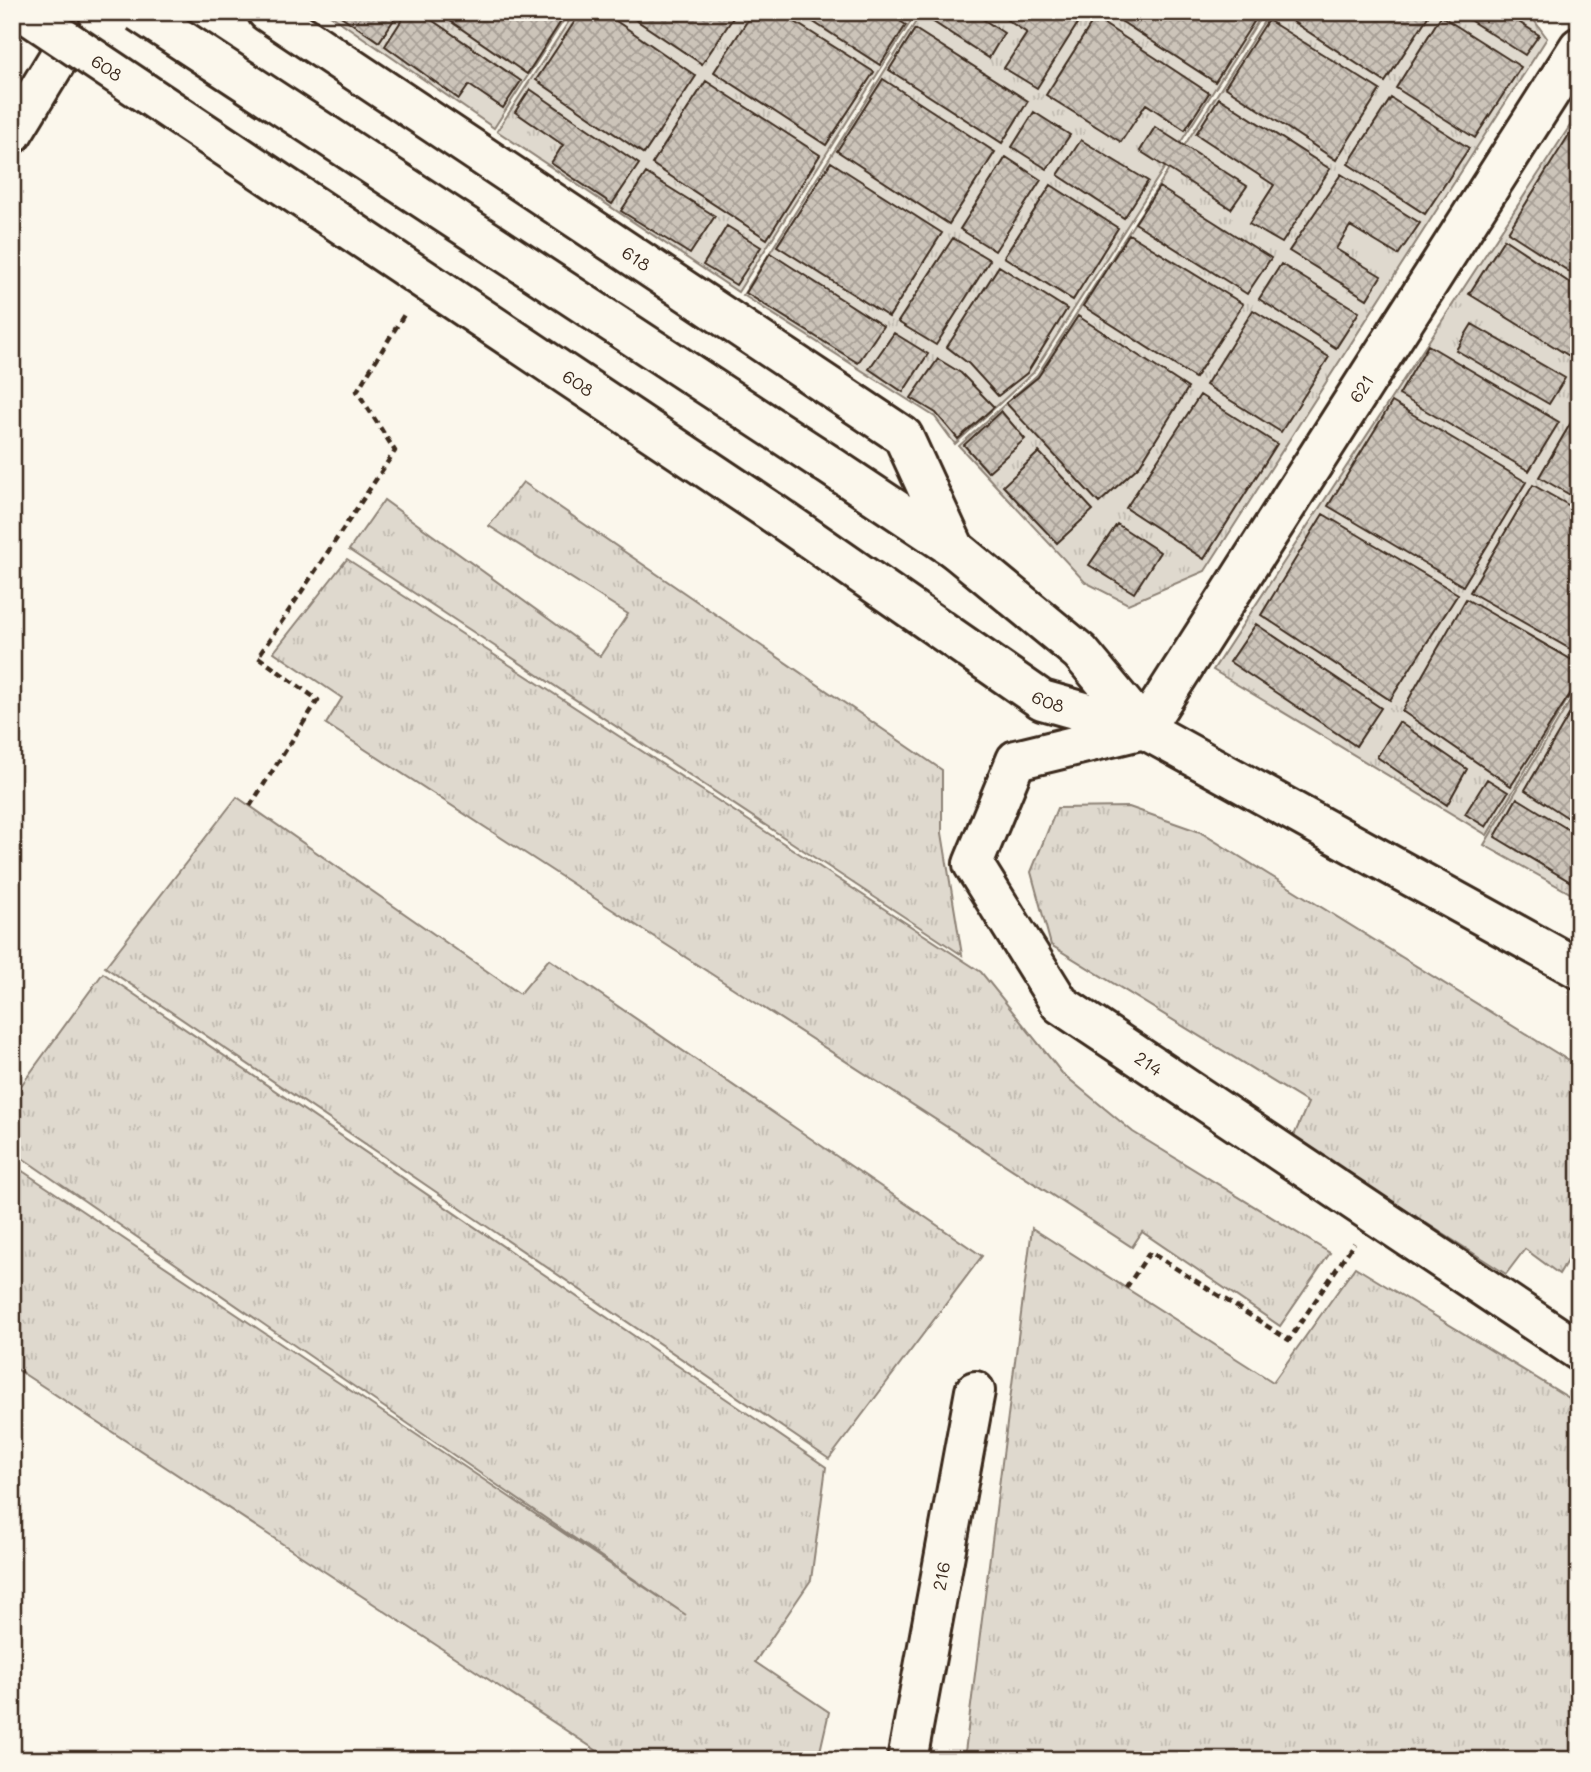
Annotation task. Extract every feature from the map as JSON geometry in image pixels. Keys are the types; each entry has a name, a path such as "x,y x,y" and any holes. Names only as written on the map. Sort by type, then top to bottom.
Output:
{"street":[{"name":"608","path":"24,12 773,513 1042,700 1144,729 1579,969"},
{"path":"12,134 62,52 58,12"},
{"name":"608","path":"139,12 955,549 1080,652 1144,729"},
{"name":"618","path":"267,12 903,436 955,549"},
{"name":"621","path":"1144,729 1579,47"},
{"name":"214","path":"1144,729 1016,760 973,864 1060,1004 1579,1352"},
{"name":"216","path":"907,1760 975,1391"}],"path":[{"path":"250,806 318,700 258,657 396,451 356,391"},
{"path":"1126,1288 1150,1252 1289,1340 1373,1214"}],"green space":[{"path":"326,12 569,12 494,128"},
{"path":"575,12 917,12 738,292 497,131"},
{"path":"922,12 1264,12 1033,373 955,444 935,417 743,295"},
{"path":"1270,12 1528,12 1547,38 1205,571 1128,604 1085,582 959,446 1037,375"},
{"path":"1579,112 1579,680 1487,835 1213,670"},
{"path":"523,482 942,770 942,833 962,955 349,550 384,500 600,656 628,614 489,526"},
{"path":"347,559 981,972 1062,1073 1133,1132 1330,1253 1280,1326 1142,1232 1132,1247 326,724 342,698 274,652"},
{"path":"1579,686 1579,898 1484,845"},
{"path":"237,797 520,994 549,959 982,1256 829,1459 105,967"},
{"path":"1129,807 1200,832 1579,1067 1579,1241 1559,1274 1525,1249 1506,1274 1293,1138 1308,1103 1051,945 1031,872 1057,808"},
{"path":"103,973 826,1467 811,1580 755,1662 829,1712 818,1760 611,1760 12,1366 12,1164 686,1615 12,1151 12,1098"},
{"path":"1032,1228 1273,1382 1355,1267 1579,1404 1579,1760 964,1760"}],"building":[{"path":"335,12 399,12 379,42"},
{"path":"407,12 420,12 521,81 503,108 469,85 459,99 385,46"},
{"path":"437,12 567,12 527,74"},
{"path":"581,12 603,12 696,76 644,154 536,80"},
{"path":"624,12 737,12 702,64"},
{"path":"753,12 779,12 874,72 826,145 714,72"},
{"path":"798,12 886,12 906,25 880,65"},
{"path":"918,12 972,12 1004,33 989,58"},
{"path":"995,12 1085,12 1037,88 1004,68 1027,33"},
{"path":"1107,12 1257,12 1259,14 1215,82"},
{"path":"1278,12 1431,12 1385,82"},
{"path":"1457,12 1503,12 1539,35 1525,55"},
{"path":"1441,16 1521,67 1475,138 1396,88"},
{"path":"1095,18 1209,93 1185,130 1146,104 1121,142 1046,95"},
{"path":"1268,20 1380,90 1336,160 1225,87"},
{"path":"915,29 1028,101 1002,143 889,70"},
{"path":"883,79 995,152 949,224 837,151"},
{"path":"706,81 820,155 767,239 652,164"},
{"path":"530,89 639,164 612,204 551,163 563,145 515,112"},
{"path":"1219,98 1330,169 1282,243 1249,224 1274,185 1196,134"},
{"path":"1391,98 1469,148 1425,214 1348,164"},
{"path":"1034,112 1070,135 1047,169 1012,147"},
{"path":"1155,127 1247,186 1231,209 1140,151"},
{"path":"1572,130 1579,134 1579,278 1508,232"},
{"path":"1081,140 1148,181 1124,218 1058,175"},
{"path":"1006,157 1041,180 995,251 960,229"},
{"path":"831,162 942,233 889,317 777,246"},
{"path":"646,173 715,216 690,254 621,211"},
{"path":"1341,174 1420,223 1398,255 1350,226 1336,249 1381,276 1367,299 1289,251"},
{"path":"1051,185 1118,228 1073,300 1004,257"},
{"path":"1159,187 1271,258 1247,294 1135,223"},
{"path":"727,226 761,247 736,285 703,265"},
{"path":"1129,234 1243,304 1195,378 1083,306"},
{"path":"953,238 990,260 936,345 898,322"},
{"path":"1504,239 1579,289 1579,362 1469,294"},
{"path":"770,253 883,326 858,363 746,293"},
{"path":"1281,264 1359,312 1336,348 1259,299"},
{"path":"999,266 1067,309 1027,373 998,396 969,364 947,347"},
{"path":"1253,310 1329,357 1281,432 1206,385"},
{"path":"1078,316 1188,388 1140,465 1099,503 1006,403 1038,377"},
{"path":"1472,324 1565,378 1549,404 1456,350"},
{"path":"894,333 928,354 903,392 869,369"},
{"path":"1428,345 1559,422 1529,471 1399,395"},
{"path":"938,359 961,373 994,407 958,439 936,413 911,398"},
{"path":"1200,395 1277,444 1204,559 1126,508"},
{"path":"1392,402 1526,482 1463,586 1328,506"},
{"path":"1579,409 1579,500 1539,477"},
{"path":"1001,411 1025,439 988,472 964,445"},
{"path":"1039,452 1093,510 1057,543 1003,486"},
{"path":"1533,485 1579,511 1579,654 1470,592"},
{"path":"1323,514 1458,594 1390,700 1261,615"},
{"path":"1117,524 1160,552 1134,593 1089,565"},
{"path":"1466,599 1579,664 1579,680 1511,786 1402,711"},
{"path":"1256,624 1381,708 1356,746 1230,662"},
{"path":"1579,698 1579,825 1525,790"},
{"path":"1399,722 1467,769 1447,805 1377,757"},
{"path":"1487,779 1508,792 1486,827 1465,814"},
{"path":"1517,798 1579,836 1579,887 1495,837"}]}
